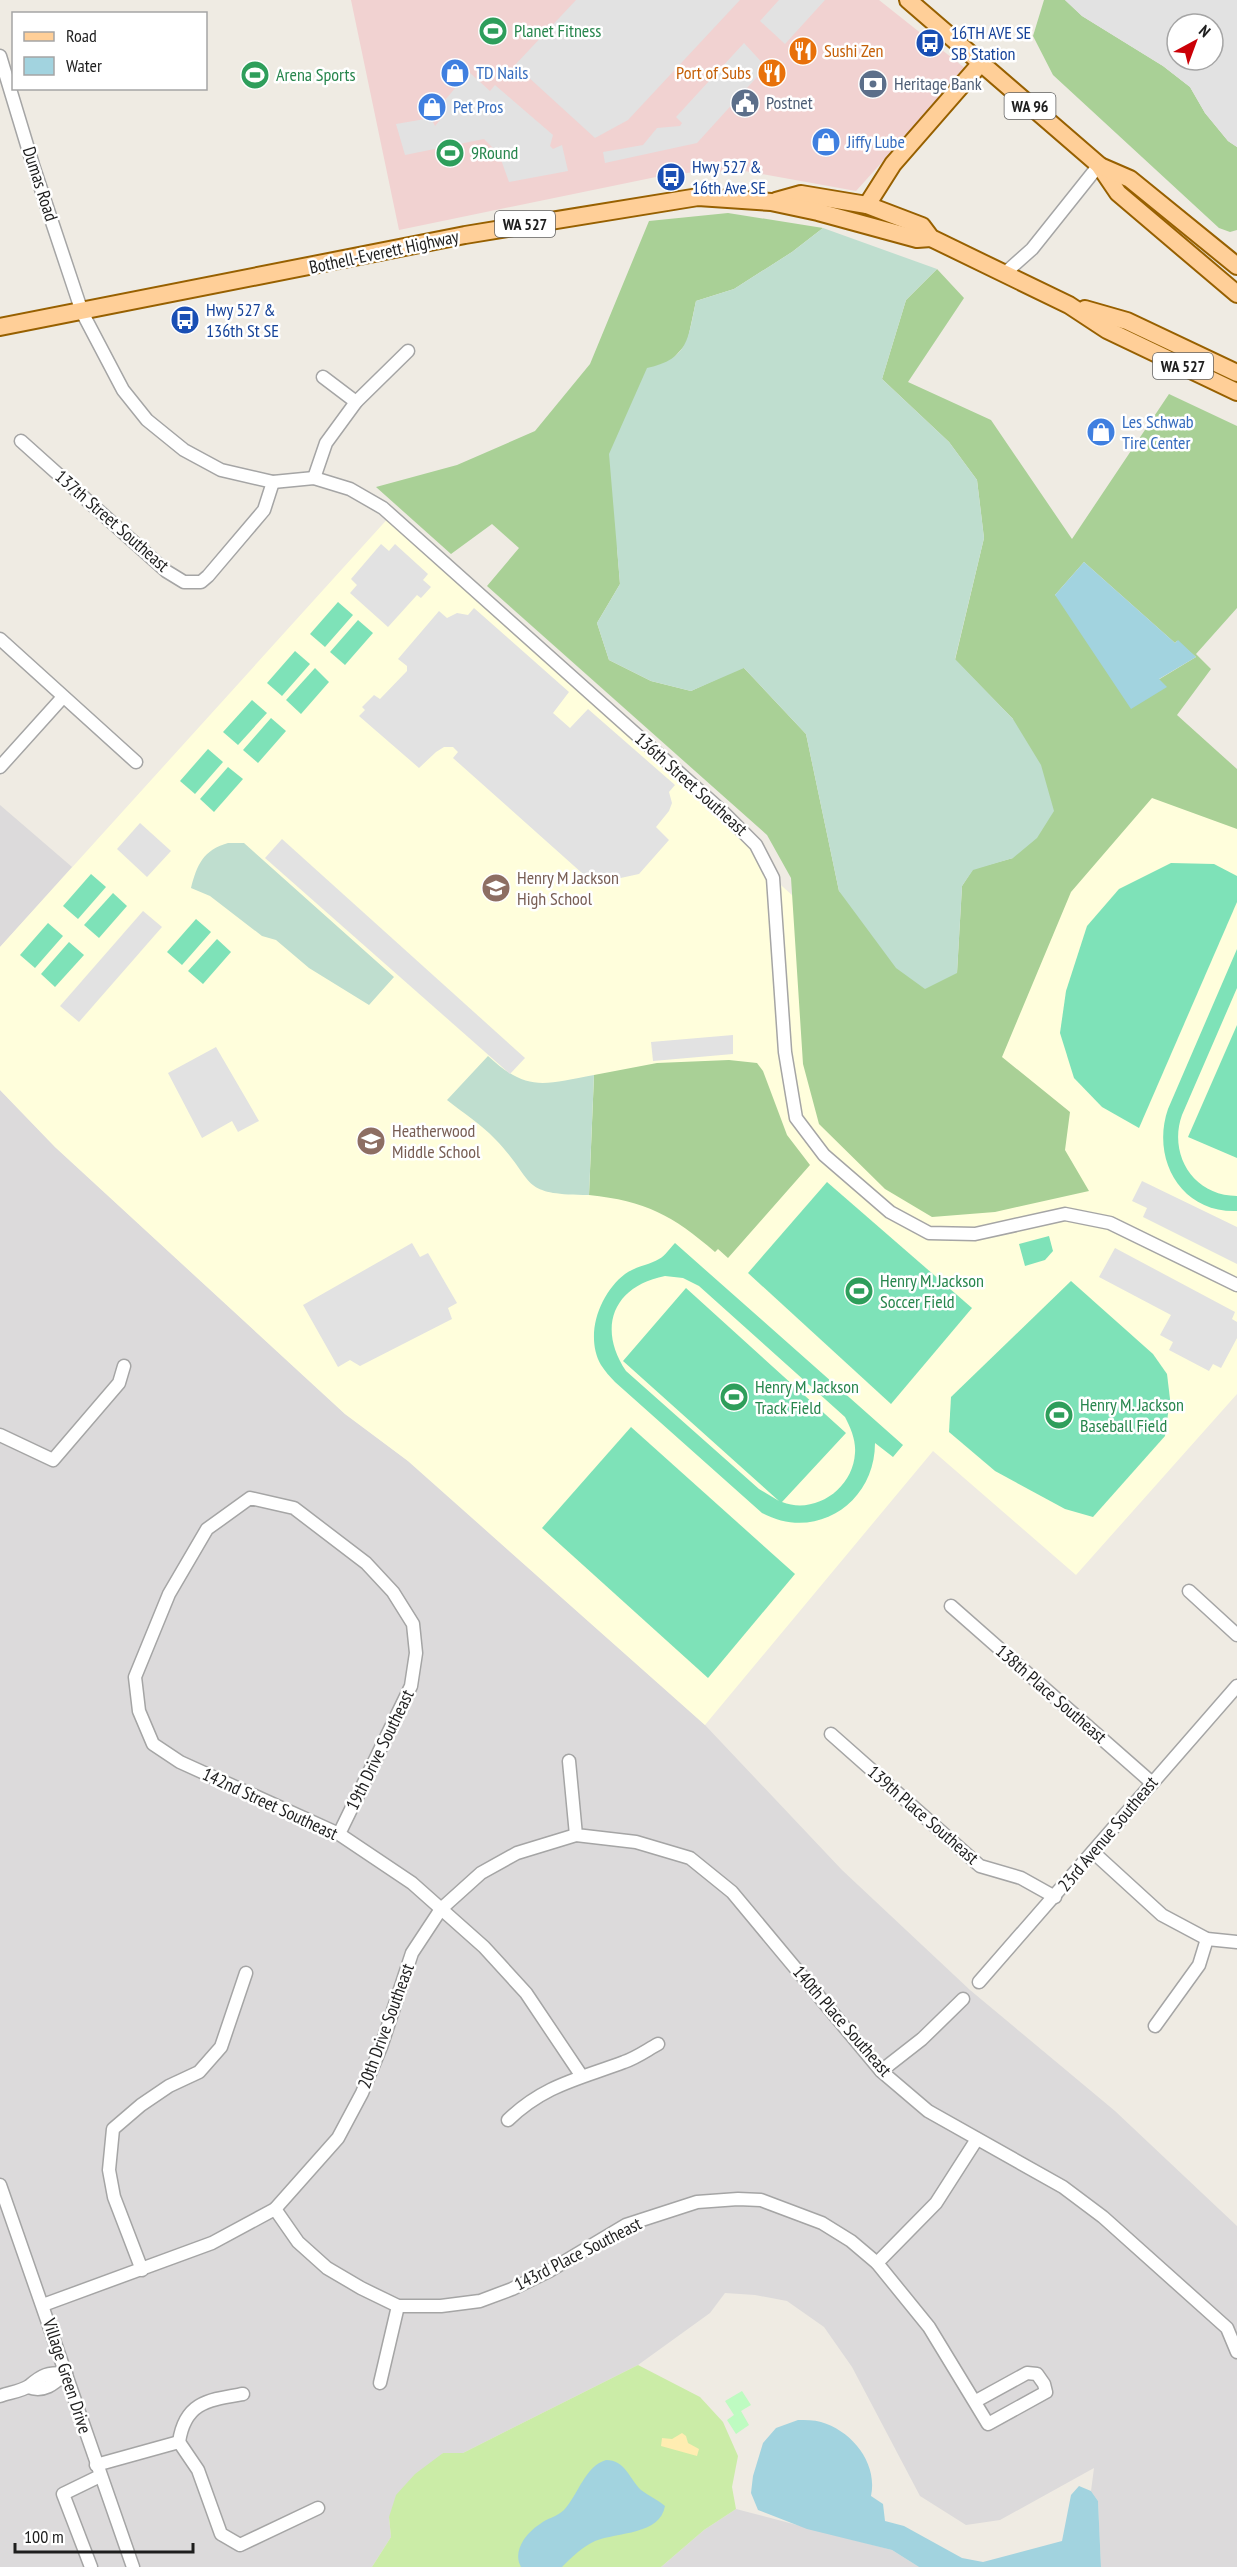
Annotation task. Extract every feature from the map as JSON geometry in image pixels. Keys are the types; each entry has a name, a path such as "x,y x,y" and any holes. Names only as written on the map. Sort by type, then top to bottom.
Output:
{"main road":[{"name":"WA 96","path":"908,0 1098,165 1118,193 1237,294"},
{"path":"818,212 867,205 893,164 981,63"},
{"name":"WA 96","path":"1098,165 1130,179 1237,266"},
{"name":"Bothell-Everett Highway","path":"771,202 801,194 867,205 922,226 931,238 1069,305 1107,330 1237,392"},
{"name":"Bothell-Everett Highway","path":"0,327 465,235 698,196 771,202 818,212 917,239 931,238"},
{"name":"Bothell-Everett Highway","path":"1069,305 1127,321 1237,373"}],"street":[{"name":"Dumas Road","path":"0,56 82,312"},
{"path":"1004,274 1032,249 1098,165"},
{"name":"136th Street Southeast","path":"82,312 123,390 147,420 184,450 221,470 273,482 314,478 350,489 383,507 715,804 756,845 773,878 786,1052 796,1118 824,1155 890,1212 929,1233 975,1234 1065,1214 1110,1223 1237,1285"},
{"path":"314,478 326,443 356,402 408,351"},
{"path":"323,377 356,402"},
{"name":"137th Street Southeast","path":"21,441 166,571 184,582 201,582 208,576 264,510 273,482"},
{"path":"0,639 136,762"},
{"path":"0,767 63,697"},
{"path":"0,1435 53,1460 119,1383 124,1366"},
{"name":"19th Drive Southeast","path":"250,1498 294,1508 366,1563 393,1592 413,1624 416,1653 411,1686 339,1834"},
{"name":"142nd Street Southeast","path":"250,1498 207,1529 169,1594 135,1677 139,1711 153,1744 180,1762 339,1834 412,1883 484,1947 526,1993 580,2075"},
{"path":"1190,1590 1237,1635"},
{"name":"138th Place Southeast","path":"951,1606 1151,1782"},
{"name":"23rd Avenue Southeast","path":"979,1982 1237,1686"},
{"name":"139th Place Southeast","path":"831,1734 980,1866 1021,1878 1055,1897"},
{"path":"569,1761 576,1835"},
{"name":"20th Drive Southeast","path":"43,2305 212,2243 275,2209 338,2138 362,2093 381,2047 412,1953 441,1909 482,1873 517,1853 576,1835"},
{"name":"140th Place Southeast","path":"576,1835 636,1842 690,1858 732,1892 881,2071 928,2111 1063,2187 1103,2217 1227,2328 1237,2352"},
{"path":"1093,1852 1162,1914 1207,1939 1237,1942"},
{"path":"1155,2026 1199,1965 1207,1939"},
{"path":"141,2270 114,2197 109,2170 113,2129 150,2099 199,2072 221,2047 246,1973"},
{"path":"881,2071 922,2039 963,1999"},
{"path":"508,2120 526,2102 580,2075 626,2061 658,2044"},
{"path":"877,2263 936,2202 977,2139"},
{"name":"Village Green Drive","path":"0,2185 133,2567"},
{"name":"143rd Place Southeast","path":"275,2209 298,2242 327,2268 398,2306 441,2306 480,2301 512,2289 549,2271 626,2225 697,2202 761,2200 822,2223 851,2241 877,2263 929,2327 988,2424 1046,2392 1037,2374 1027,2373 976,2401"},
{"path":"380,2383 398,2306"},
{"path":"0,2396 28,2387 37,2390 53,2385 66,2373"},
{"path":"243,2394 210,2399 192,2412 182,2423 179,2442 198,2470 221,2534 240,2545 318,2508"},
{"path":"91,2567 63,2494 98,2470 179,2442"}],"shaded area":[{"path":"351,0 879,0 966,69 856,191 745,171 695,172 656,177 399,230"},
{"path":"576,0 740,0 628,120 595,138 515,65"},
{"path":"779,0 825,0 785,44 760,21"},
{"path":"1065,0 1237,0 1237,147 1228,141 1205,113 1190,87 1171,72 1225,72 1225,12 1165,12 1165,68 1082,16"},
{"path":"744,43 766,67 697,143 605,163 603,152 643,145 657,128 680,126 682,123 676,117"},
{"path":"469,72 490,91 495,85 553,135 550,146 553,149 562,145 568,171 509,182 499,154 484,139 405,155 396,124 431,118 435,126 446,113 439,107"},
{"path":"823,228 937,269 906,300 882,379 949,442 977,480 984,538 955,659 1013,719 1041,765 1054,811 1037,838 1013,858 973,870 962,886 957,973 925,989 896,968 839,891 806,734 744,668 691,691 651,681 609,660 597,623 620,584 609,454 647,368 661,364 679,353 688,336 696,301 734,289 792,252"},
{"path":"391,515 756,845 773,878 940,1028 1184,737 1237,783 1237,1394 1076,1575 933,1451 705,1725 408,1461 345,1414 55,1147 0,1090 0,947"},
{"path":"381,544 389,551 395,544 428,574 423,580 431,587 421,598 417,595 388,627 350,593 357,585 351,579"},
{"path":"474,608 569,692 553,713 570,728 588,709 675,785 669,792 672,803 669,811 656,827 669,840 639,874 616,879 600,874 592,882 453,758 458,752 453,747 444,747 419,768 359,716 365,710 362,707 374,695 380,699 407,671 407,666 398,659 439,611 447,618 457,613 468,615"},
{"path":"0,805 72,867 0,947"},
{"path":"140,823 171,851 147,877 117,849"},
{"path":"282,839 525,1058 510,1074 265,858"},
{"path":"228,843 244,843 394,977 369,1005 309,968 276,940 262,936 210,896 191,888 202,860 219,846"},
{"path":"143,911 162,927 79,1022 60,1006"},
{"path":"733,1035 733,1054 653,1061 651,1042"},
{"path":"216,1047 259,1121 238,1132 232,1121 202,1138 168,1073"},
{"path":"488,1056 514,1076 537,1083 594,1075 589,1195 539,1189 524,1176 490,1134 447,1100"},
{"path":"0,1090 55,1147 345,1414 408,1461 705,1725 842,1870 970,1990 1115,2111 1237,2226 1237,2567 1101,2567 1098,2501 1091,2491 1094,2468 1000,2520 966,2525 920,2496 852,2367 824,2327 787,2301 755,2295 725,2293 710,2313 638,2365 463,2453 443,2453 389,2517 391,2537 372,2567 0,2567"},
{"path":"1142,1181 1237,1227 1237,1264 1143,1217 1147,1208 1132,1201"},
{"path":"412,1243 420,1257 428,1253 457,1303 448,1308 452,1319 360,1366 350,1360 338,1367 303,1305"},
{"path":"1115,1248 1235,1312 1232,1319 1237,1322 1237,1338 1221,1368 1213,1364 1209,1371 1169,1350 1173,1342 1160,1335 1171,1315 1099,1277"},
{"path":"736,2509 892,2550 919,2567 661,2567 704,2530"}],"green space":[{"path":"1044,0 1065,0 1082,16 1163,66 1165,72 1171,72 1190,87 1205,113 1228,141 1237,147 1237,230 1230,232 1219,228 1053,75 1033,36"},
{"path":"728,213 823,228 792,252 734,289 696,301 687,343 668,364 617,547 620,584 597,623 609,660 651,681 691,691 743,667 806,734 839,891 957,973 962,886 973,869 1013,858 1013,719 955,660 984,538 977,480 949,442 882,379 906,300 937,269 964,298 908,382 991,420 1072,539 1169,394 1237,426 1237,608 1196,654 1211,669 1177,715 1237,769 1237,829 1152,798 1071,892 1002,1057 1070,1112 1065,1150 1089,1191 995,1212 932,1217 885,1189 819,1124 803,1064 791,878 767,835 487,586 519,548 492,524 451,554 376,487 457,465 535,431 590,364 649,221","holes":["1084,562 1175,643 1177,641 1196,657 1158,680 1166,687 1055,595"]},
{"path":"338,602 353,615 325,647 310,634"},
{"path":"358,620 373,633 345,665 330,652"},
{"path":"295,651 310,664 282,696 267,683"},
{"path":"315,668 329,682 301,714 286,700"},
{"path":"252,700 267,713 238,745 223,732"},
{"path":"271,718 286,731 258,763 243,750"},
{"path":"208,749 223,762 195,794 180,781"},
{"path":"228,767 243,779 214,812 200,799"},
{"path":"1171,863 1214,864 1237,876 1237,902 1139,1128 1102,1107 1074,1078 1060,1033 1066,991 1087,926 1119,889"},
{"path":"91,874 106,887 78,919 63,906"},
{"path":"113,893 127,906 99,938 84,925"},
{"path":"196,919 211,932 182,965 167,952"},
{"path":"48,923 63,936 35,968 20,955"},
{"path":"217,939 231,952 203,984 188,971"},
{"path":"69,942 84,955 55,987 41,974"},
{"path":"1237,949 1237,988 1182,1115 1178,1144 1188,1170 1197,1181 1221,1194 1237,1196 1237,1211 1217,1209 1200,1203 1186,1193 1175,1179 1167,1163 1164,1128 1168,1109"},
{"path":"1237,1025 1237,1158 1188,1137"},
{"path":"729,1060 757,1063 763,1071 787,1135 810,1165 728,1258 718,1249 715,1252 685,1228 657,1212 627,1201 589,1195 594,1075 657,1063"},
{"name":"Henry M. Jackson Soccer Field","path":"827,1182 972,1308 891,1404 748,1273"},
{"path":"1049,1236 1053,1251 1045,1260 1025,1266 1019,1244"},
{"path":"675,1243 903,1445 893,1457 875,1443 872,1464 865,1483 853,1499 839,1511 821,1519 802,1523 782,1521 762,1513 615,1382 601,1365 594,1341 595,1328 597,1315 608,1292 625,1274 659,1259","holes":["665,1276 683,1278 699,1286 845,1417 855,1444 853,1466 840,1488 830,1496 807,1505 782,1502 846,1433 686,1288 623,1361 779,1501 759,1489 626,1371 617,1355 612,1325 615,1311 622,1299 647,1281"]},
{"name":"Henry M. Jackson Baseball Field","path":"1071,1281 1153,1354 1167,1374 1170,1399 1165,1436 1093,1517 1065,1509 995,1471 949,1432 951,1397"},
{"path":"631,1427 795,1574 708,1678 542,1528"},
{"path":"638,2365 700,2397 723,2422 738,2456 732,2487 736,2509 704,2530 661,2567 372,2567 391,2537 389,2517 396,2495 415,2474 443,2453 463,2453"},
{"path":"742,2391 751,2405 741,2411 749,2425 736,2434 727,2420 734,2415 725,2401"}],"sand":[{"path":"682,2433 686,2436 688,2443 699,2449 697,2456 661,2446 662,2438 672,2439"}],"water":[{"path":"1084,562 1175,643 1178,640 1196,657 1159,679 1167,687 1131,709 1055,595"},
{"path":"798,2420 812,2420 832,2426 843,2433 860,2450 870,2472 871,2496 883,2504 885,2521 904,2526 962,2558 983,2562 1062,2541 1071,2495 1079,2486 1091,2491 1098,2501 1101,2567 919,2567 892,2550 807,2529 758,2510 751,2493 753,2476 763,2443 776,2428"},
{"path":"606,2460 622,2466 641,2490 665,2506 661,2515 655,2522 637,2531 590,2543 562,2567 521,2567 518,2555 525,2537 543,2522 564,2510 587,2475 599,2463"}],"place":[{"name":"Planet Fitness","path":"493,31"},
{"name":"16TH AVE SE SB Station","path":"930,43"},
{"name":"Sushi Zen","path":"803,51"},
{"name":"TD Nails","path":"455,73"},
{"name":"Port of Subs","path":"772,73"},
{"name":"Arena Sports","path":"255,75"},
{"name":"Heritage Bank","path":"873,84"},
{"name":"Postnet","path":"745,103"},
{"name":"Pet Pros","path":"432,107"},
{"name":"Jiffy Lube","path":"826,142"},
{"name":"9Round","path":"450,153"},
{"name":"Hwy 527 & 16th Ave SE","path":"671,177"},
{"name":"Hwy 527 & 136th St SE","path":"185,320"},
{"name":"Les Schwab Tire Center","path":"1101,432"},
{"name":"Henry M Jackson High School","path":"496,888"},
{"name":"Heatherwood Middle School","path":"371,1141"},
{"name":"Henry M. Jackson Soccer Field","path":"859,1291"},
{"name":"Henry M. Jackson Track Field","path":"734,1397"},
{"name":"Henry M. Jackson Baseball Field","path":"1059,1415"}]}
